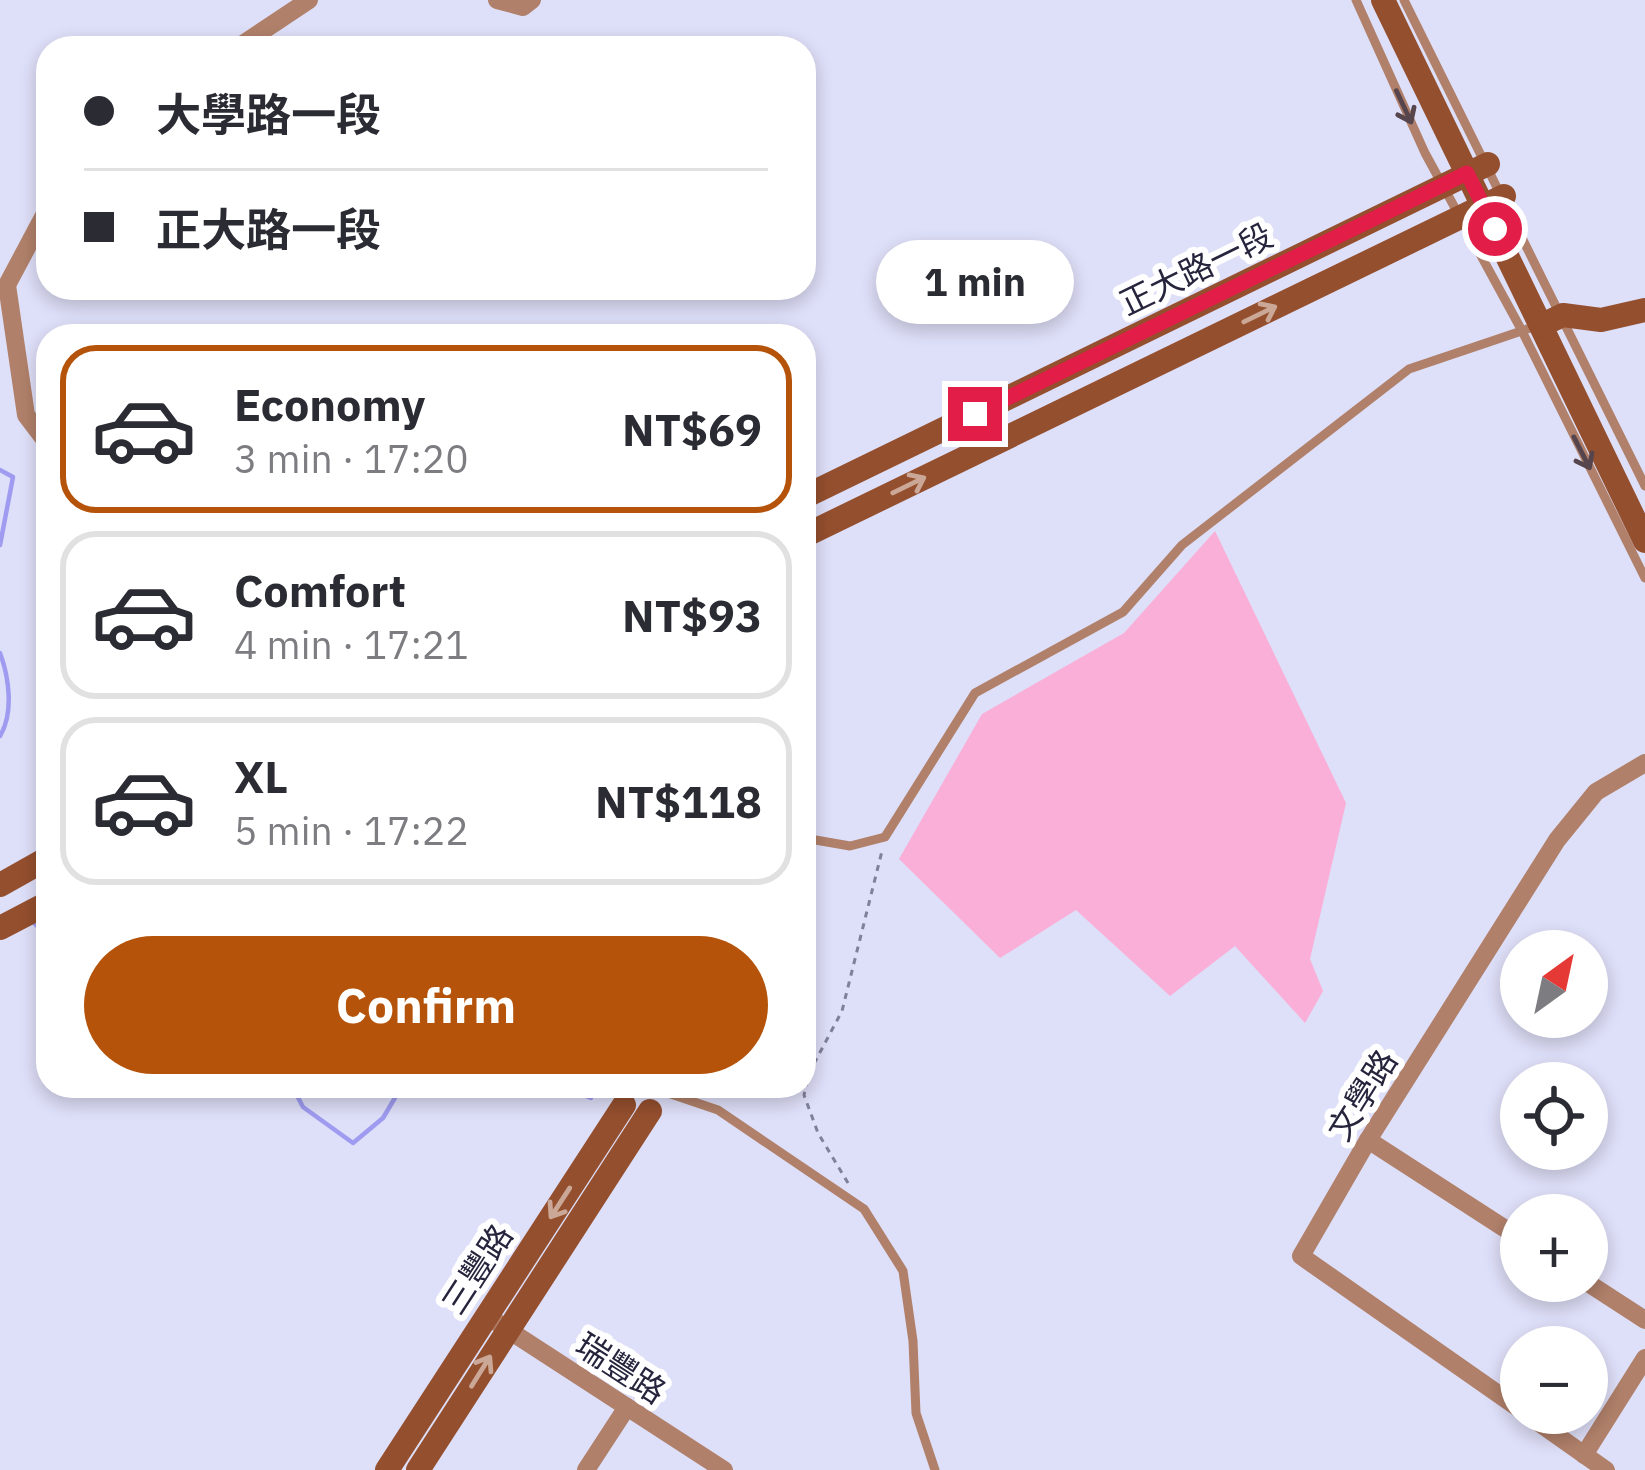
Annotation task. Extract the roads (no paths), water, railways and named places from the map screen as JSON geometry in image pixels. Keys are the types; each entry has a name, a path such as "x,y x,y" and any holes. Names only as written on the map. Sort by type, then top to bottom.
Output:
{"main road":[{"path":"1383,0 1645,541"},
{"name":"正大路一段","path":"816,490 1466,174"},
{"name":"正大路一段","path":"816,530 1483,206"},
{"path":"1542,323 1601,320 1645,310"},
{"path":"0,884 36,864"},
{"path":"0,928 36,909"},
{"name":"三豐路","path":"388,1470 497,1323 649,1099"},
{"name":"三豐路","path":"418,1470 624,1105"}],"street":[{"path":"255,36 309,0"},
{"path":"497,0 523,7 532,0"},
{"path":"36,231 7,285 26,415 36,428"},
{"name":"文學路","path":"1500,1396 1301,1256 1368,1140 1558,840 1596,792 1645,763"},
{"path":"1368,1140 1500,1226"},
{"path":"1608,1296 1645,1320"},
{"name":"瑞豐路","path":"497,1323 724,1470"},
{"path":"1584,1454 1645,1358"},
{"path":"586,1470 626,1407"},
{"name":"文學路","path":"1555,1434 1606,1470"}],"lane":[{"path":"1355,0 1466,174"},
{"path":"1404,0 1466,174"},
{"path":"1542,323 1645,486"},
{"path":"1542,323 1645,578"},
{"path":"816,840 850,846 885,837 975,693 1123,612 1182,545 1408,369 1542,323"},
{"path":"649,1099 718,1110 864,1210 903,1271 916,1413 935,1470"}],"waterway":[{"path":"0,470 13,477 0,545"},
{"path":"0,653 9,695 0,736"},
{"path":"32,921 36,925"},
{"path":"298,1098 303,1107 353,1143 383,1118 395,1098"}]}
